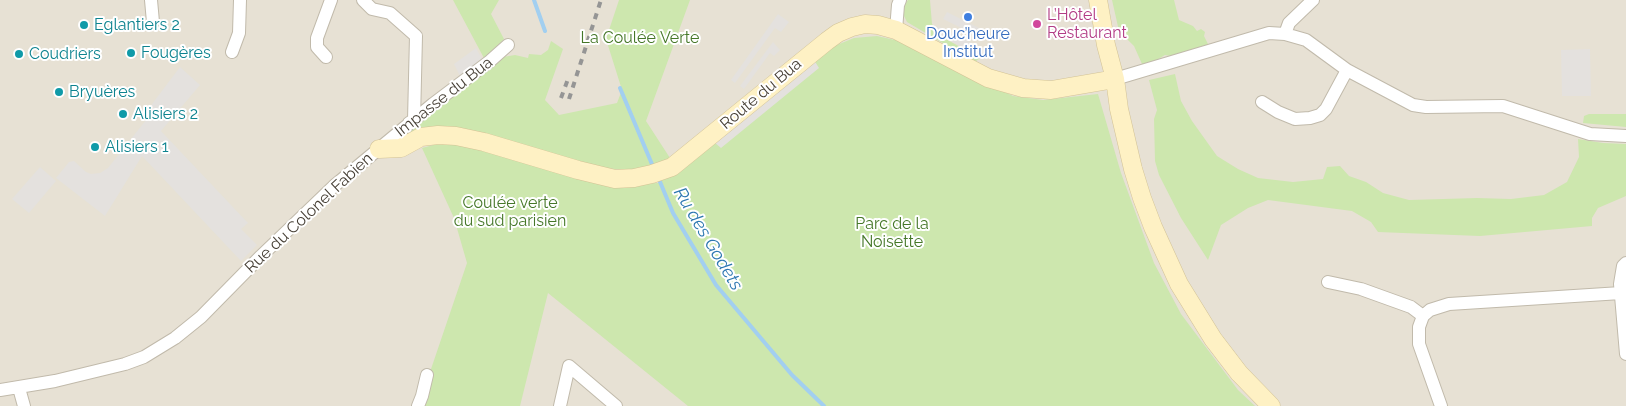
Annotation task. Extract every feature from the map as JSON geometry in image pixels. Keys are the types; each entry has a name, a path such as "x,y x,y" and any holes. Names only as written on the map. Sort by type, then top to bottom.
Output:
{"street":[{"path":"151,0 152,22"},
{"path":"232,52 239,34 240,0"},
{"path":"326,57 317,46 317,38 331,0"},
{"path":"364,0 372,9 390,13 416,36 414,120 379,149"},
{"path":"900,0 896,30 988,78 1023,88 1050,90 1115,79 1269,33 1285,34 1306,40 1347,70 1413,105 1426,107 1503,106 1590,134 1626,136"},
{"path":"1098,0 1106,45 1115,79 1119,109 1133,169 1142,198 1165,255 1183,291 1213,339 1239,373 1271,406"},
{"path":"1285,34 1289,23 1313,0"},
{"name":"Route du Bua","path":"672,167 804,58 838,33 865,24 896,30"},
{"name":"Impasse du Bua","path":"379,149 508,45"},
{"path":"1262,102 1278,112 1296,118 1310,118 1320,115 1326,109 1347,70"},
{"name":"Rue du Colonel Fabien","path":"0,390 19,388 125,364 144,357 176,338 201,317 260,256 327,192 379,149 401,148 421,137 438,135 456,136 484,142 614,179 634,178 672,167"},
{"path":"1626,262 1621,274 1626,354"},
{"path":"1328,282 1361,289 1411,307 1423,316"},
{"path":"1441,406 1419,344 1419,327 1423,316 1430,310 1449,304 1621,293"},
{"path":"560,406 568,366 616,406"},
{"path":"418,406 427,375"},
{"path":"19,388 24,406"}],"shaded area":[{"path":"0,0 1626,0 1626,406 0,406"},
{"path":"947,12 983,30 980,37 943,19"},
{"path":"778,14 789,22 781,32 775,28 735,83 731,80"},
{"path":"938,26 978,46 974,53 935,33"},
{"path":"773,42 780,50 774,56 770,53 744,89 740,86"},
{"path":"476,48 482,59 460,76 454,64"},
{"path":"1590,49 1591,96 1562,96 1561,50"},
{"path":"814,60 819,68 721,148 714,142"},
{"path":"180,67 200,85 161,131 248,223 241,229 257,245 241,261 142,156 105,216 56,178 69,162 74,161 91,174 100,173 108,168 146,120 152,104"},
{"path":"40,167 56,181 29,213 12,199"}],"green space":[{"path":"453,0 499,0 491,14 504,39 485,60"},
{"name":"Parc de la Noisette","path":"619,0 690,0 646,121 670,158 640,169 605,168 629,184 658,183 818,68 814,60 832,47 854,38 877,36 904,42 1013,96 1043,100 1098,94 1121,173 1154,263 1181,314 1238,390 1255,406 688,406 548,293 520,406 422,406 434,374 430,372 467,263 454,218 422,148 437,144 504,143 396,140 503,57 515,55 528,58 529,54 541,55 548,50 551,41 563,49 545,100 559,115 617,103 622,90 606,39"},
{"path":"908,0 930,0 932,24 937,29 935,33 980,58 975,62 907,22 903,14 904,5"},
{"path":"1112,0 1174,0 1179,20 1193,26 1197,31 1201,29 1205,32 1204,36 1208,44 1203,49 1176,57 1165,55 1150,64 1142,64 1134,46 1119,31"},
{"path":"1175,74 1181,101 1192,121 1217,156 1238,169 1258,178 1293,182 1323,179 1327,167 1340,166 1349,176 1366,182 1383,193 1409,200 1511,199 1544,195 1567,182 1579,157 1578,139 1626,144 1626,196 1598,208 1592,218 1592,226 1480,236 1378,232 1371,222 1352,211 1268,200 1248,208 1221,225 1208,260 1181,218 1159,175 1155,161 1154,119 1157,110 1149,80"},
{"path":"1589,114 1626,114 1626,127 1583,123 1584,116"}],"waterway":[{"name":"Ru des Godets","path":"534,0 545,31"},
{"name":"Ru des Godets","path":"620,88 654,169"},
{"name":"Ru des Godets","path":"658,177 673,213 716,285 792,375 824,406"}],"railway":[{"path":"569,99 601,0"},
{"path":"561,98 568,79"}],"place":[{"name":"Douc’heure Institut","path":"968,17"},
{"name":"L’Hôtel Restaurant","path":"1037,24"},
{"name":"Eglantiers 2","path":"84,25"},
{"name":"Fougères","path":"131,53"},
{"name":"Coudriers","path":"19,54"},
{"name":"Bryuères","path":"59,92"},
{"name":"Alisiers 2","path":"123,114"},
{"name":"Alisiers 1","path":"95,147"}],"park label":[{"name":"La Coulée Verte","path":"640,38"},
{"name":"Coulée verte du sud parisien","path":"510,212"}]}
